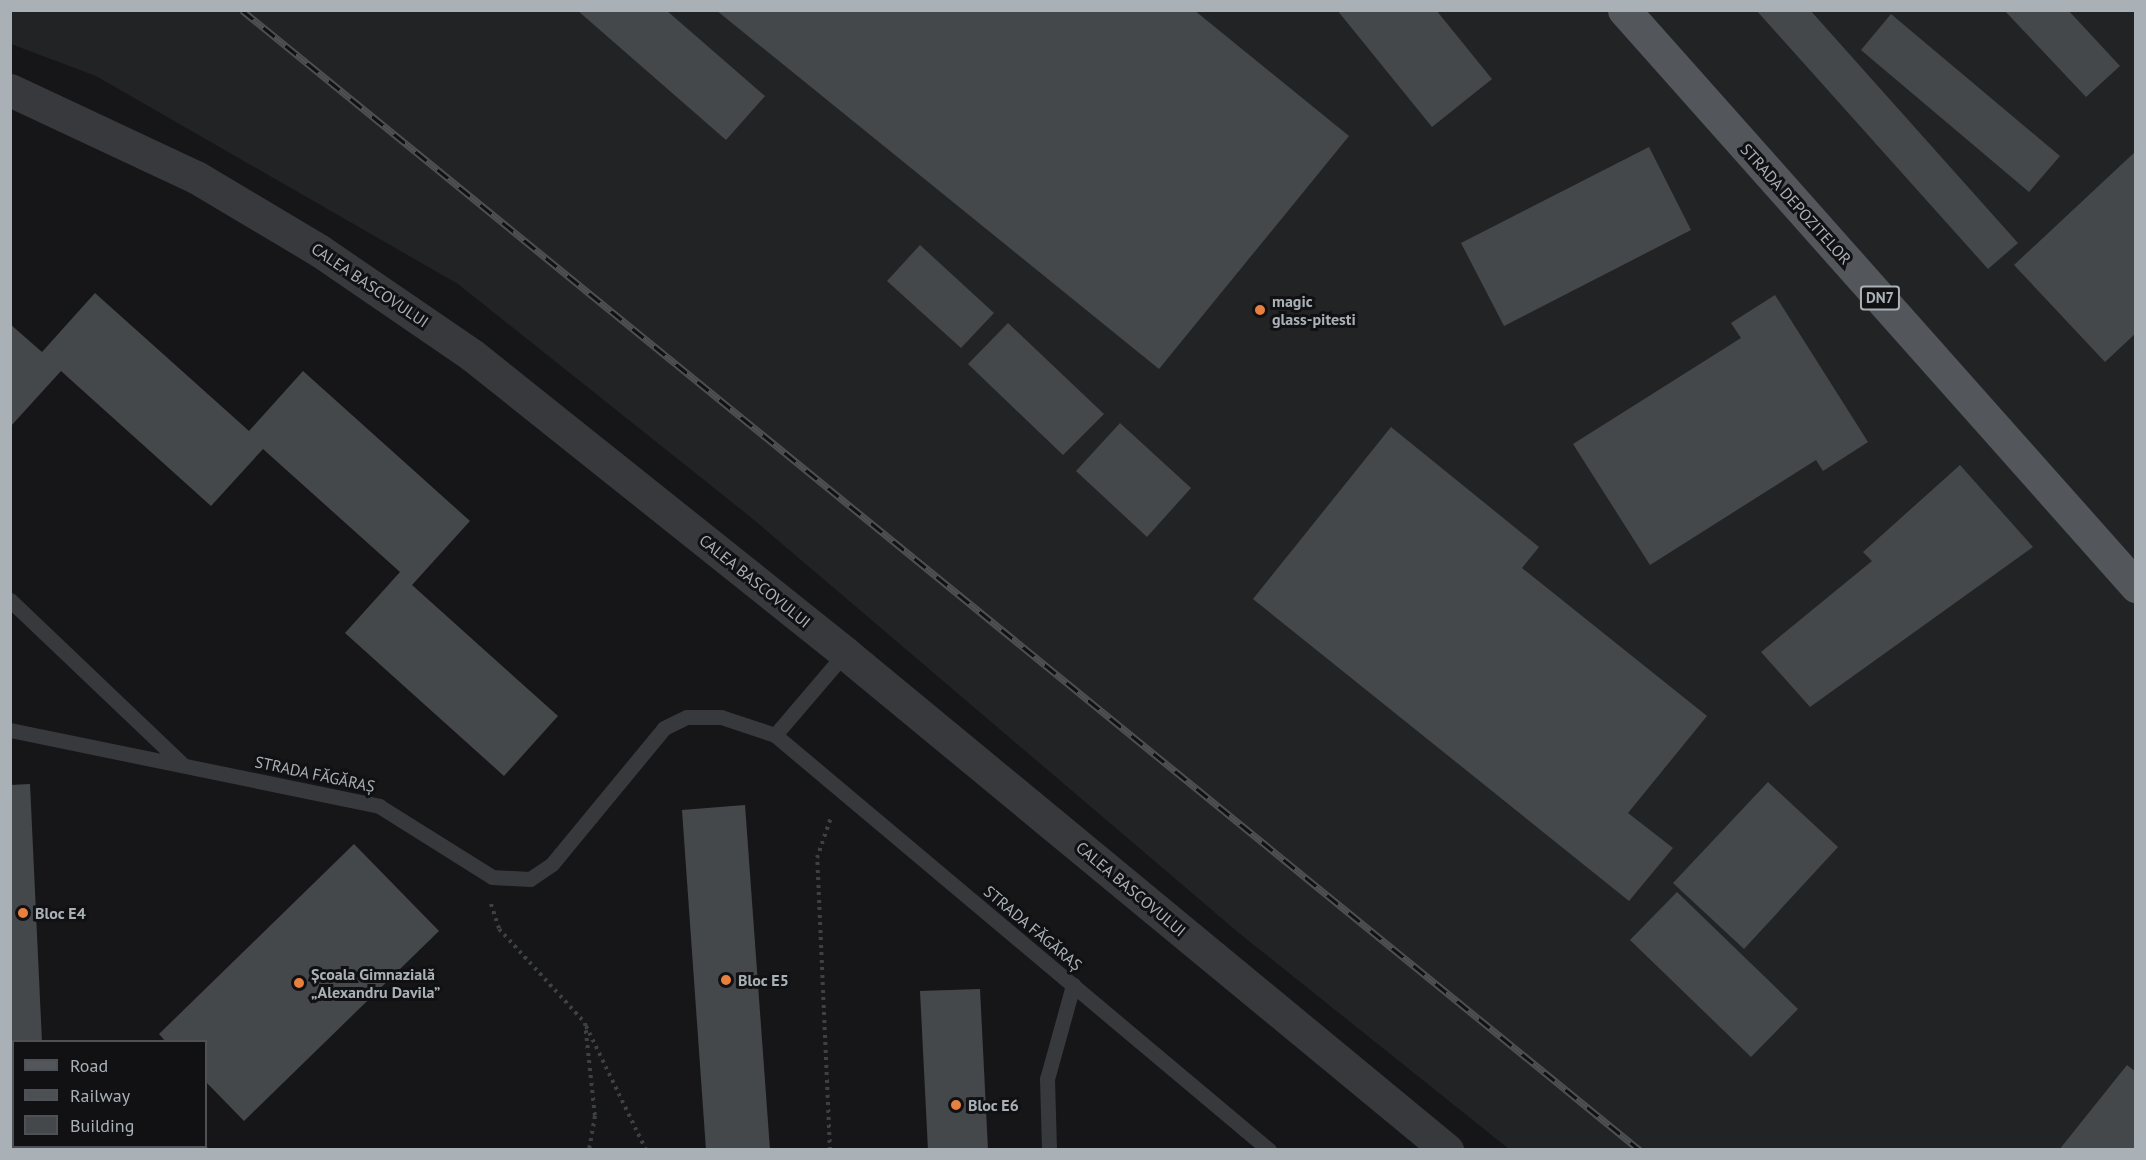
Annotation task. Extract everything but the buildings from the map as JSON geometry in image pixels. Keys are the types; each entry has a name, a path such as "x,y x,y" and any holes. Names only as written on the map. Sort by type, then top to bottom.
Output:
{"main road":[{"name":"STRADA DEPOZITELOR","path":"1624,10 2136,586"}],"street":[{"name":"CALEA BASCOVULUI","path":"10,90 196,177 320,251 472,355 845,653 1447,1149"}],"lane":[{"path":"10,600 182,764"},
{"path":"775,735 845,653"},
{"name":"STRADA FĂGĂRAȘ","path":"10,730 379,806 492,877 530,879 552,864 664,728 687,717 721,717 775,735 1269,1149"},
{"path":"1049,1149 1047,1080 1073,985"}],"path":[{"path":"830,1149 817,858 840,790"},
{"path":"479,868 499,929 585,1023 646,1149"},
{"path":"585,1023 595,1116 589,1149"}],"shaded area":[{"path":"10,11 2135,11 2135,1149 1509,1149 1239,933 753,519 458,284 96,76 11,44"}],"railway":[{"path":"242,10 1640,1150"}],"place":[{"name":"magic glass-pitesti","path":"1260,310"},
{"name":"Bloc E4","path":"23,913"},
{"name":"Bloc E5","path":"726,980"},
{"name":"Școala Gimnazială „Alexandru Davila”","path":"299,983"},
{"name":"Bloc E6","path":"956,1105"}]}
